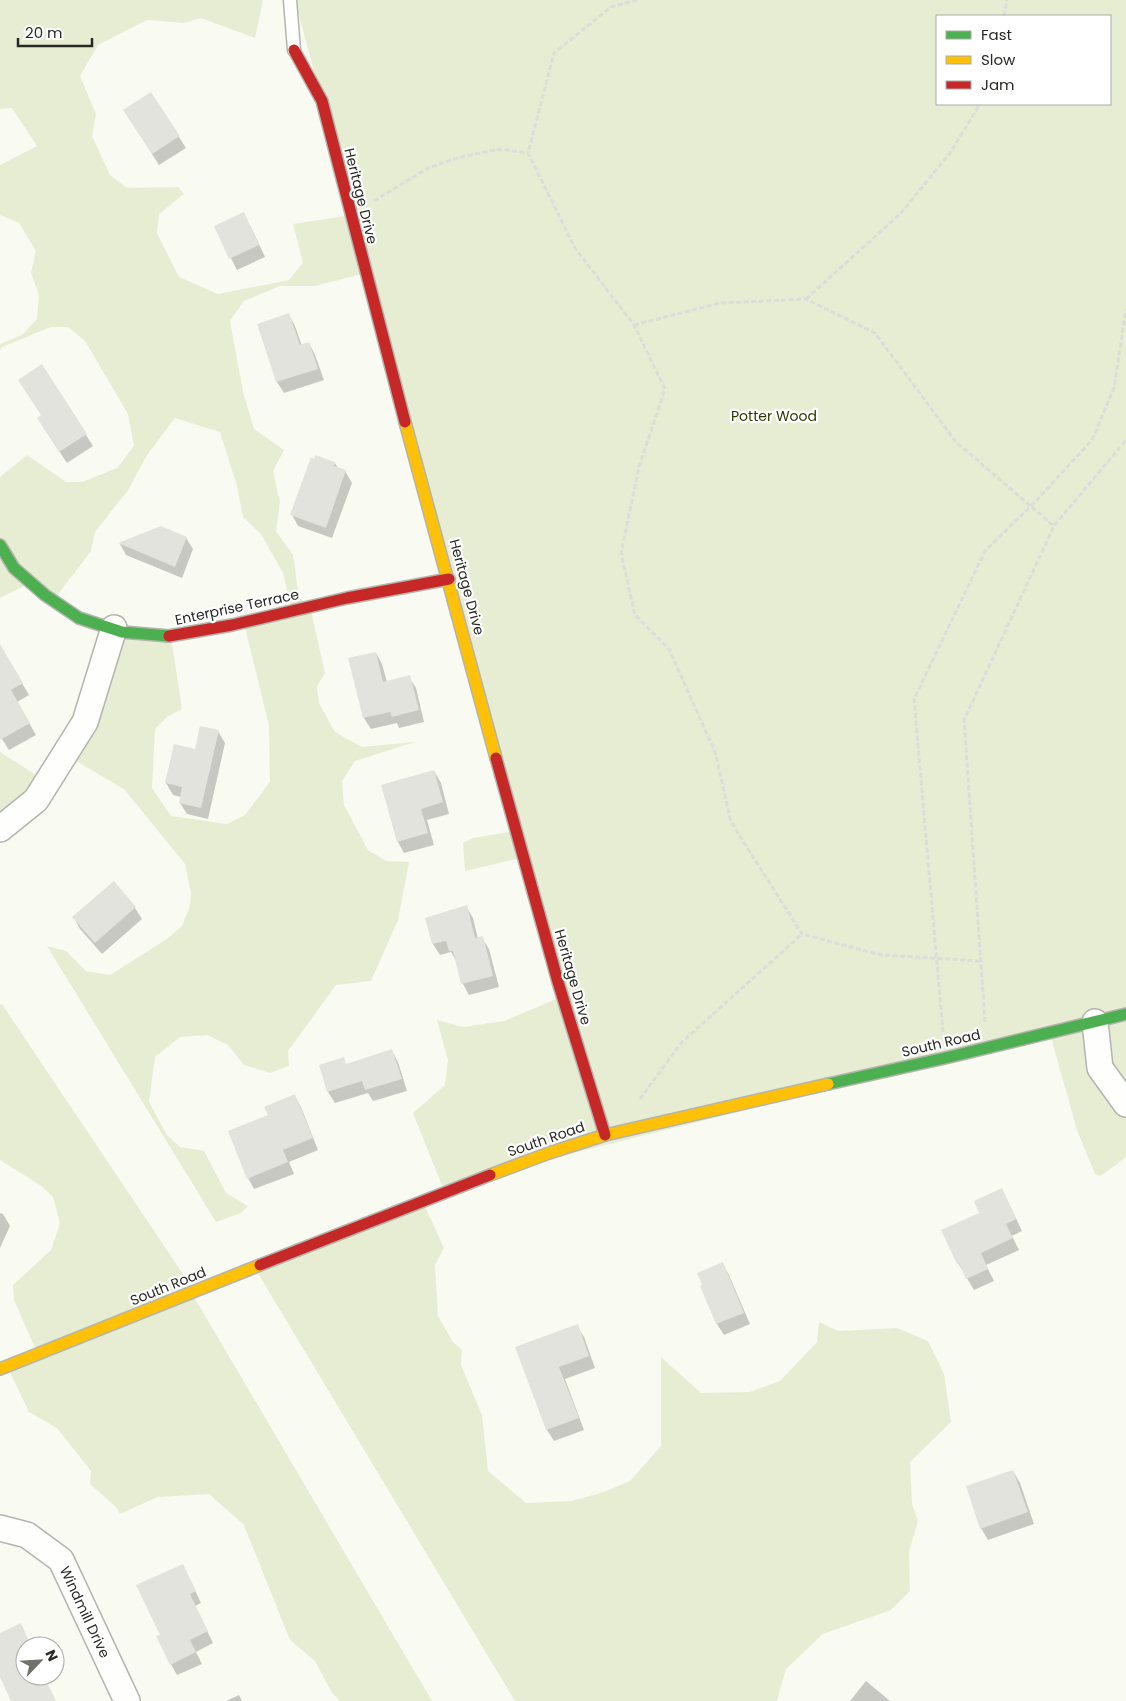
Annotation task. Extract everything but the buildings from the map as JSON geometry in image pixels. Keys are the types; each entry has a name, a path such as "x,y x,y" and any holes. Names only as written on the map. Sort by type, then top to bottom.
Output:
{"street":[{"name":"Heritage Drive","path":"294,50 322,101 558,982 605,1135"},
{"name":"Enterprise Terrace","path":"0,545 14,568 45,595 80,618 122,632 169,636 232,625 347,598 449,579"},
{"path":"0,829 36,800 85,722 114,628"},
{"name":"South Road","path":"0,1369 396,1211 549,1153 605,1135 945,1058 1126,1014"},
{"path":"1095,1022 1100,1068 1126,1104"},
{"name":"Windmill Drive","path":"0,1528 27,1535 61,1560 127,1701"}],"lane":[{"path":"290,0 294,50"}],"path":[{"path":"637,0 611,7 554,53 528,153 575,248 634,326 665,389 639,467 621,553 635,615 669,649 715,752 731,822 802,934 881,955 981,961"},
{"path":"1004,15 1007,0"},
{"path":"806,299 901,213 950,153 979,105"},
{"path":"351,215 428,168 460,157 500,149 528,153"},
{"path":"634,326 720,302 806,299 875,333 956,442 1054,526"},
{"path":"945,1058 914,699 985,551 1031,506 1092,440 1114,388 1126,309"},
{"path":"987,1048 964,720 1054,526 1126,440"},
{"path":"636,1104 681,1043 802,934"}],"green space":[{"name":"Potter Wood","path":"0,0 263,0 255,38 201,18 184,23 147,20 98,45 80,76 96,114 92,136 110,175 127,188 178,187 184,194 159,214 157,233 179,277 218,294 289,280 303,263 293,224 352,215 295,0 1126,0 1126,1157 1100,1176 1095,1174 1077,1130 1050,1034 442,1186 413,1113 445,1085 448,1060 437,1020 463,1027 504,1021 561,997 525,857 465,871 463,843 473,838 514,831 366,273 315,286 280,286 244,301 230,321 243,392 254,429 284,450 273,471 280,502 276,531 293,555 299,597 310,607 325,673 317,686 319,703 335,732 362,747 415,742 355,761 342,781 344,805 368,850 386,861 409,862 398,920 371,981 336,985 288,1051 289,1066 270,1073 244,1065 228,1045 207,1035 180,1037 155,1057 149,1102 167,1135 180,1147 204,1151 226,1193 248,1206 241,1213 216,1222 47,946 66,951 86,971 110,975 167,939 182,926 190,906 191,893 185,864 124,789 69,757 113,635 171,637 182,709 167,717 155,729 152,788 171,816 227,824 245,815 270,782 269,726 244,623 291,608 283,573 261,534 243,517 237,486 220,432 175,418 147,455 128,490 95,532 91,551 56,597 30,583 0,598 0,477 27,455 66,482 82,482 117,468 134,446 128,414 85,341 68,327 51,327 2,347 0,350 0,344 22,335 37,319 39,295 31,273 36,251 19,223 0,215 0,165 37,146 12,108 0,109"},
{"path":"0,752 47,782 0,829"},
{"path":"2,1004 191,1286 194,1297 432,1701 340,1701 332,1693 315,1661 290,1640 244,1525 209,1494 158,1497 120,1514 117,1508 90,1484 91,1471 57,1428 29,1412 6,1364 36,1350 14,1300 13,1285 51,1250 60,1223 53,1197 40,1185 0,1160 0,1005"},
{"path":"422,1200 444,1248 435,1265 438,1316 453,1342 462,1350 461,1365 482,1415 488,1471 526,1503 572,1501 604,1492 630,1481 661,1446 661,1357 701,1393 750,1392 780,1381 817,1342 819,1322 838,1331 897,1328 928,1341 944,1374 951,1422 910,1462 912,1504 918,1521 909,1552 910,1591 891,1610 823,1634 786,1669 777,1701 515,1701 256,1270"}],"traffic: fast":[{"path":"0,545 14,568 45,595 79,618 122,632 169,636"},
{"path":"828,1084 1126,1014"}],"traffic: slow":[{"path":"405,422 496,758"},
{"path":"490,1175 605,1135 828,1084"},
{"path":"0,1369 260,1265"}],"traffic: jam":[{"path":"294,50 322,101 405,422"},
{"path":"169,636 232,625 347,598 449,579"},
{"path":"496,758 558,982 605,1135"},
{"path":"260,1265 490,1175"}]}
